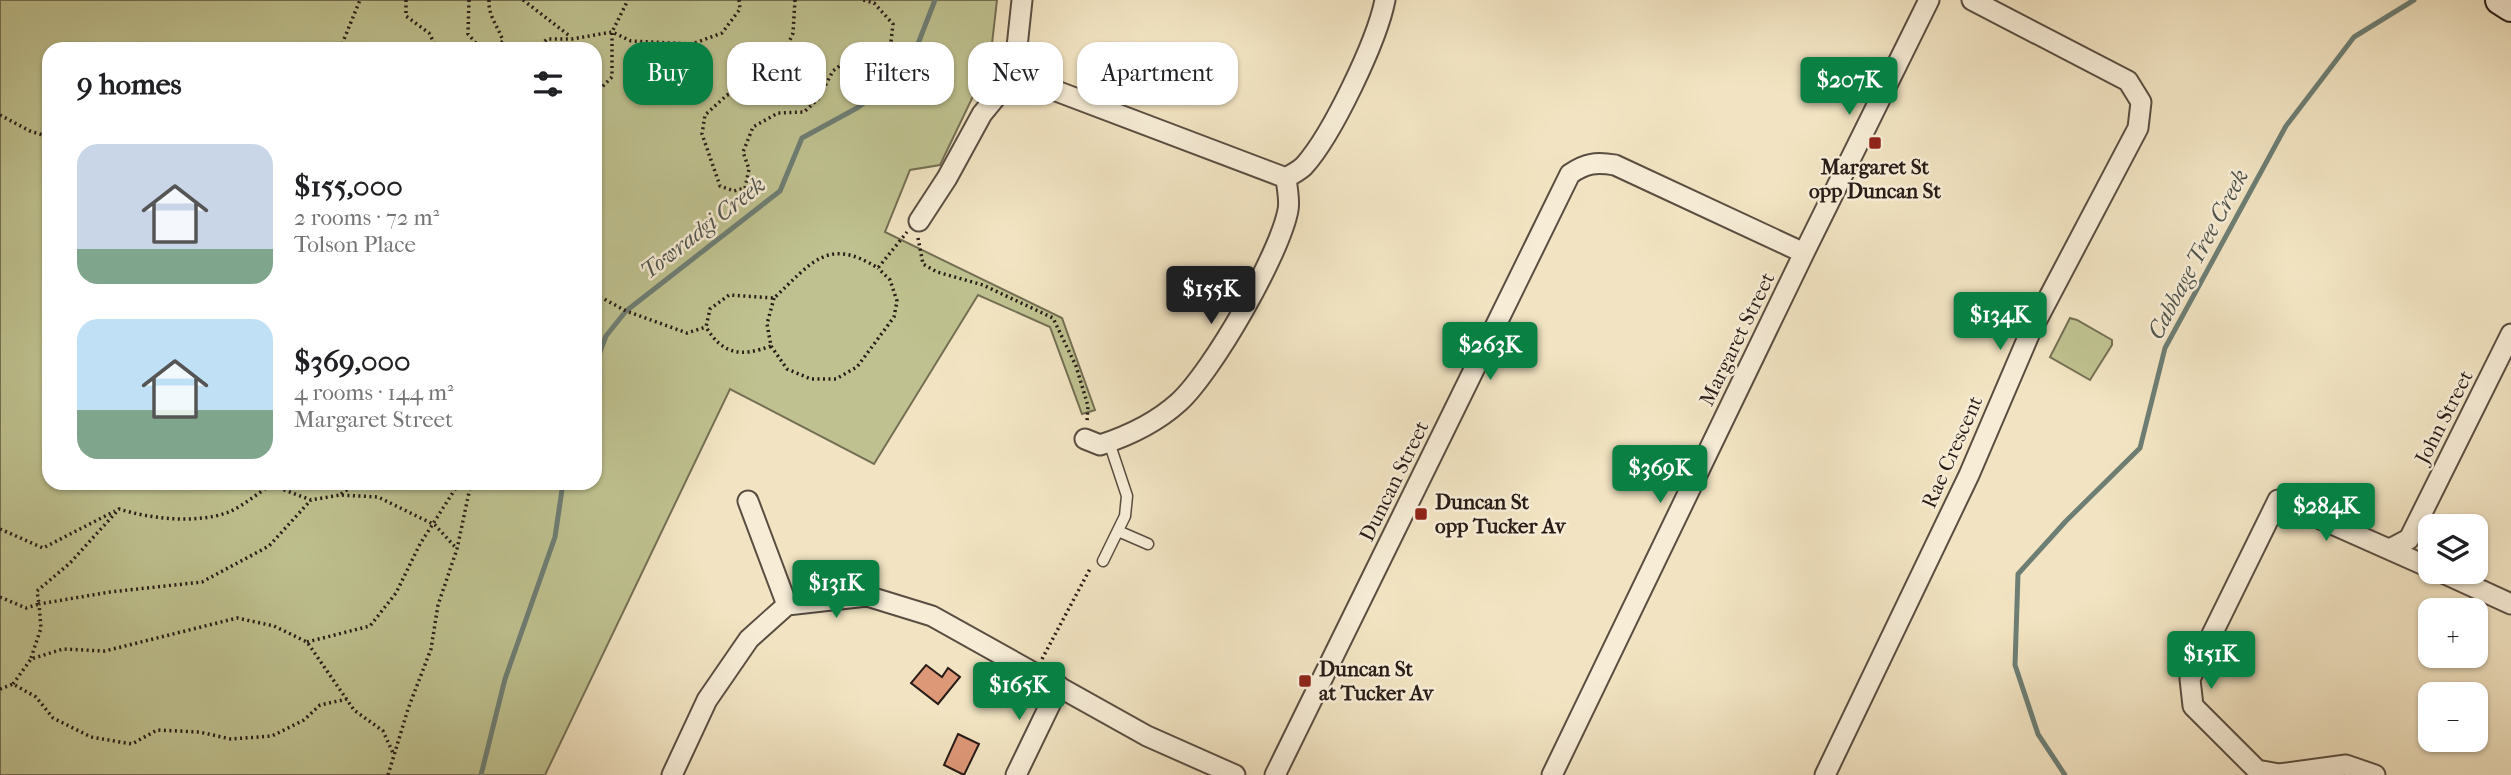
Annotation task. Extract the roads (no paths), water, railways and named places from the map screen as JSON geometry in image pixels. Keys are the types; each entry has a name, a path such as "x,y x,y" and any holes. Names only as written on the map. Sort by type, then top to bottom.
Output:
{"main road":[{"path":"2500,0 2511,7"}],"street":[{"path":"1018,42 1022,0"},
{"path":"1286,178 1302,169 1317,150 1376,35 1385,0"},
{"name":"Margaret Street","path":"1552,775 1804,253 1930,0"},
{"name":"Rae Crescent","path":"1825,775 1969,475 2029,335 2138,128 2141,102 2127,80 1972,0"},
{"path":"1063,94 1286,178"},
{"path":"919,221 989,105"},
{"name":"Duncan Street","path":"1275,775 1570,174 1582,166 1596,162 1615,165 1804,253"},
{"path":"1085,439 1100,446 1132,435 1180,401 1222,348 1272,254 1289,209 1286,178"},
{"name":"John Street","path":"2390,549 2409,539 2511,334"},
{"path":"2375,775 2346,765 2279,775 2257,770 2193,706 2190,679 2278,500 2418,562"},
{"path":"748,501 787,604"},
{"path":"2467,584 2511,604"},
{"path":"672,775 707,700 749,639 787,604 867,596 932,616 1147,736 1235,775"},
{"path":"1016,775 1059,686"}],"lane":[{"path":"1103,561 1125,516 1127,496 1109,442"},
{"path":"1118,531 1148,544"}],"waterway":[{"name":"Towradgi Creek","path":"602,347 606,336 626,311 780,191 802,138 857,108 907,72 935,0"},
{"name":"Cabbage Tree Creek","path":"2065,775 2038,734 2015,665 2018,574 2066,521 2140,448 2165,348 2286,126 2354,37 2414,0"},
{"name":"Towradgi Creek","path":"481,775 505,679 555,537 562,490"}],"place":[{"name":"Margaret St opp Duncan St","path":"1875,143"},
{"name":"Duncan St opp Tucker Av","path":"1421,514"},
{"name":"Duncan St at Tucker Av","path":"1305,681"}]}
